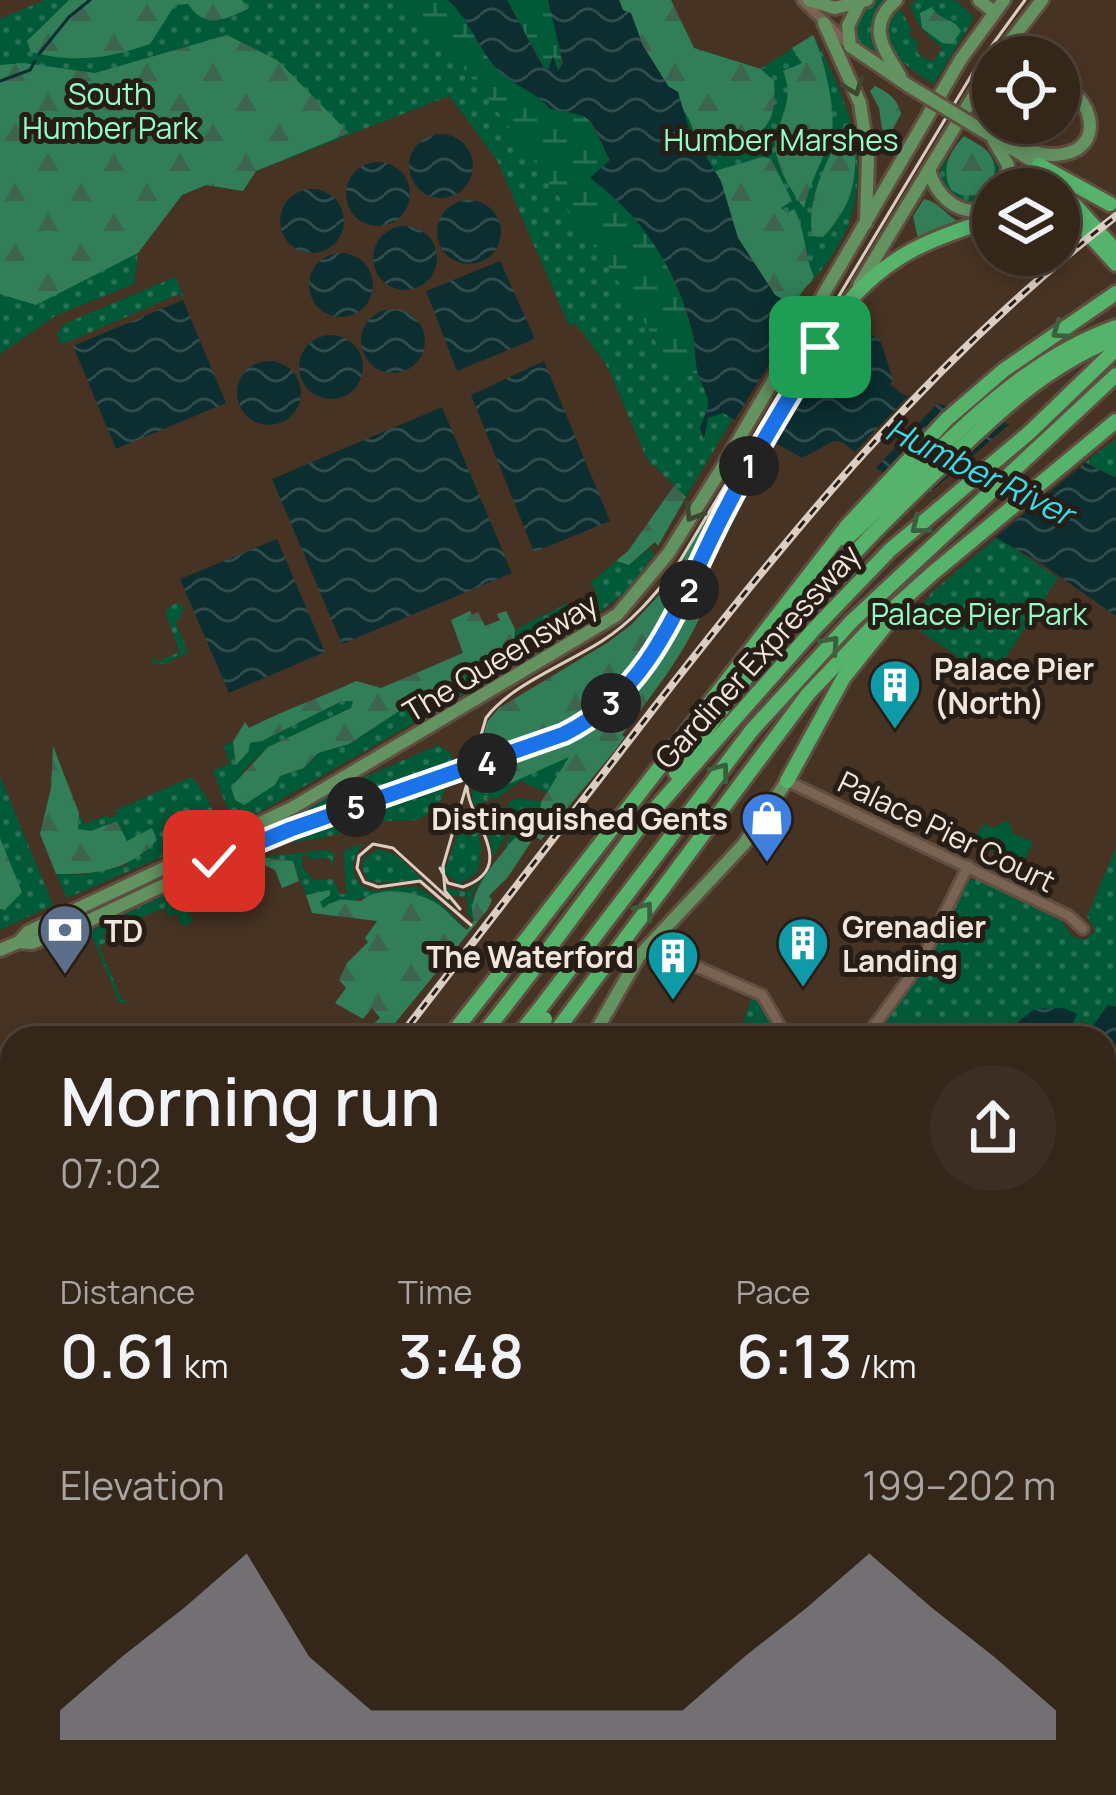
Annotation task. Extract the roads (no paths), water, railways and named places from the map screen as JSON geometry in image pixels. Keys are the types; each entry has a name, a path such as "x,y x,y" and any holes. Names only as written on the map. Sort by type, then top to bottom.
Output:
{"highway":[{"path":"1039,165 1110,204"},
{"path":"1039,165 1116,251"},
{"path":"1080,225 1116,264"},
{"path":"845,306 904,251 972,226"},
{"path":"640,826 759,659 947,419 1004,370 1116,293"},
{"path":"458,1026 815,566 1064,348 1116,327"},
{"path":"1034,374 1075,356 1115,347"},
{"name":"Gardiner Expressway","path":"490,1026 640,826 783,662 890,550 1071,395 1115,347"},
{"name":"Gardiner Expressway","path":"542,1015 752,730 852,621 1116,375"},
{"path":"560,1026 808,694 929,576 1116,421"},
{"path":"787,781 844,677 929,576"},
{"path":"530,1026 542,1015"},
{"path":"536,1026 542,1015"}],"main road":[{"path":"806,0 835,8 863,2"},
{"path":"896,0 882,15 878,36 907,84"},
{"path":"979,0 999,6"},
{"name":"The Queensway","path":"1014,36 1042,0"},
{"path":"863,2 848,26 850,46 972,124"},
{"name":"The Queensway","path":"20,942 28,932 292,808 617,615 668,554 722,468 961,59 999,6"},
{"path":"824,23 860,103 868,156 866,223"},
{"path":"1005,144 1048,155 1071,152 1084,143 1091,125 1080,98"},
{"name":"The Queensway","path":"0,950 71,928 249,845 582,725 634,682 675,619 742,479 972,105"},
{"path":"1005,144 1039,165"},
{"path":"929,170 934,183 956,207 972,212"},
{"path":"599,1026 649,946 744,844 787,781"}],"street":[{"path":"806,0 850,46"},
{"name":"Palace Pier Court","path":"787,781 1069,916 1083,929"},
{"path":"874,1026 920,965 968,866"},
{"path":"649,946 762,995 781,1026"}],"water":[{"name":"Humber River","path":"448,0 507,0 544,69 548,70 553,56 558,71 563,63 548,0 619,0 623,10 631,13 643,46 668,86 678,92 689,129 721,181 738,238 775,295 845,333 867,333 880,339 893,380 890,384 902,394 1001,421 1116,478 1116,616 1042,564 877,469 842,442 834,441 802,458 723,413 708,418 704,440 700,428 708,401 697,372 685,307 654,245 625,209 590,178 610,160 594,127 585,117 550,109 504,76"},
{"path":"441,134 464,143 473,166 464,189 441,198 418,189 409,166 418,143"},
{"path":"378,162 401,171 410,194 401,217 378,226 355,217 346,194 355,171"},
{"path":"312,189 335,198 344,221 335,244 312,253 289,244 280,221 289,198"},
{"path":"469,200 492,209 501,232 492,255 469,264 446,255 437,232 446,209"},
{"path":"405,226 428,235 437,258 428,281 405,290 382,281 373,258 382,235"},
{"path":"341,253 364,262 373,285 364,308 341,317 318,308 309,285 318,262"},
{"path":"500,261 535,339 457,371 426,291"},
{"path":"183,300 226,403 116,449 73,346"},
{"path":"393,309 416,318 425,341 416,364 393,373 370,364 361,341 370,318"},
{"path":"331,335 354,344 363,367 354,390 331,399 308,390 299,367 308,344"},
{"path":"269,361 292,370 301,393 292,416 269,425 246,416 237,393 246,370"},
{"path":"544,361 610,521 534,552 471,395"},
{"path":"442,407 512,573 342,644 272,479"},
{"path":"277,539 325,652 229,693 180,579"},
{"path":"1108,1005 1116,1007 1116,1026 1093,1026"},
{"path":"1063,1008 1077,1014 1072,1026 1014,1026 1034,1009"}],"waterway":[{"path":"39,54 90,0"},
{"path":"0,81 30,70 35,61"}],"tram line":[{"path":"460,909 445,891 443,866 486,718 524,685 623,626 675,569 977,66 1025,0"},
{"path":"440,868 448,883 463,887 488,867 490,854 467,783"},
{"path":"448,898 393,848 373,844 359,856 357,868 364,882 378,887 420,881 471,925"}],"railway":[{"path":"408,1026 697,652 807,518 984,329 1116,216"}],"place":[{"name":"Palace Pier (North)","path":"895,731"},
{"name":"Distinguished Gents","path":"767,864"},
{"name":"TD","path":"65,976"},
{"name":"Grenadier Landing","path":"803,989"},
{"name":"The Waterford","path":"673,1002"}],"park label":[{"name":"South Humber Park","path":"110,110"},
{"name":"Humber Marshes","path":"781,139"},
{"name":"Palace Pier Park","path":"979,613"}]}
